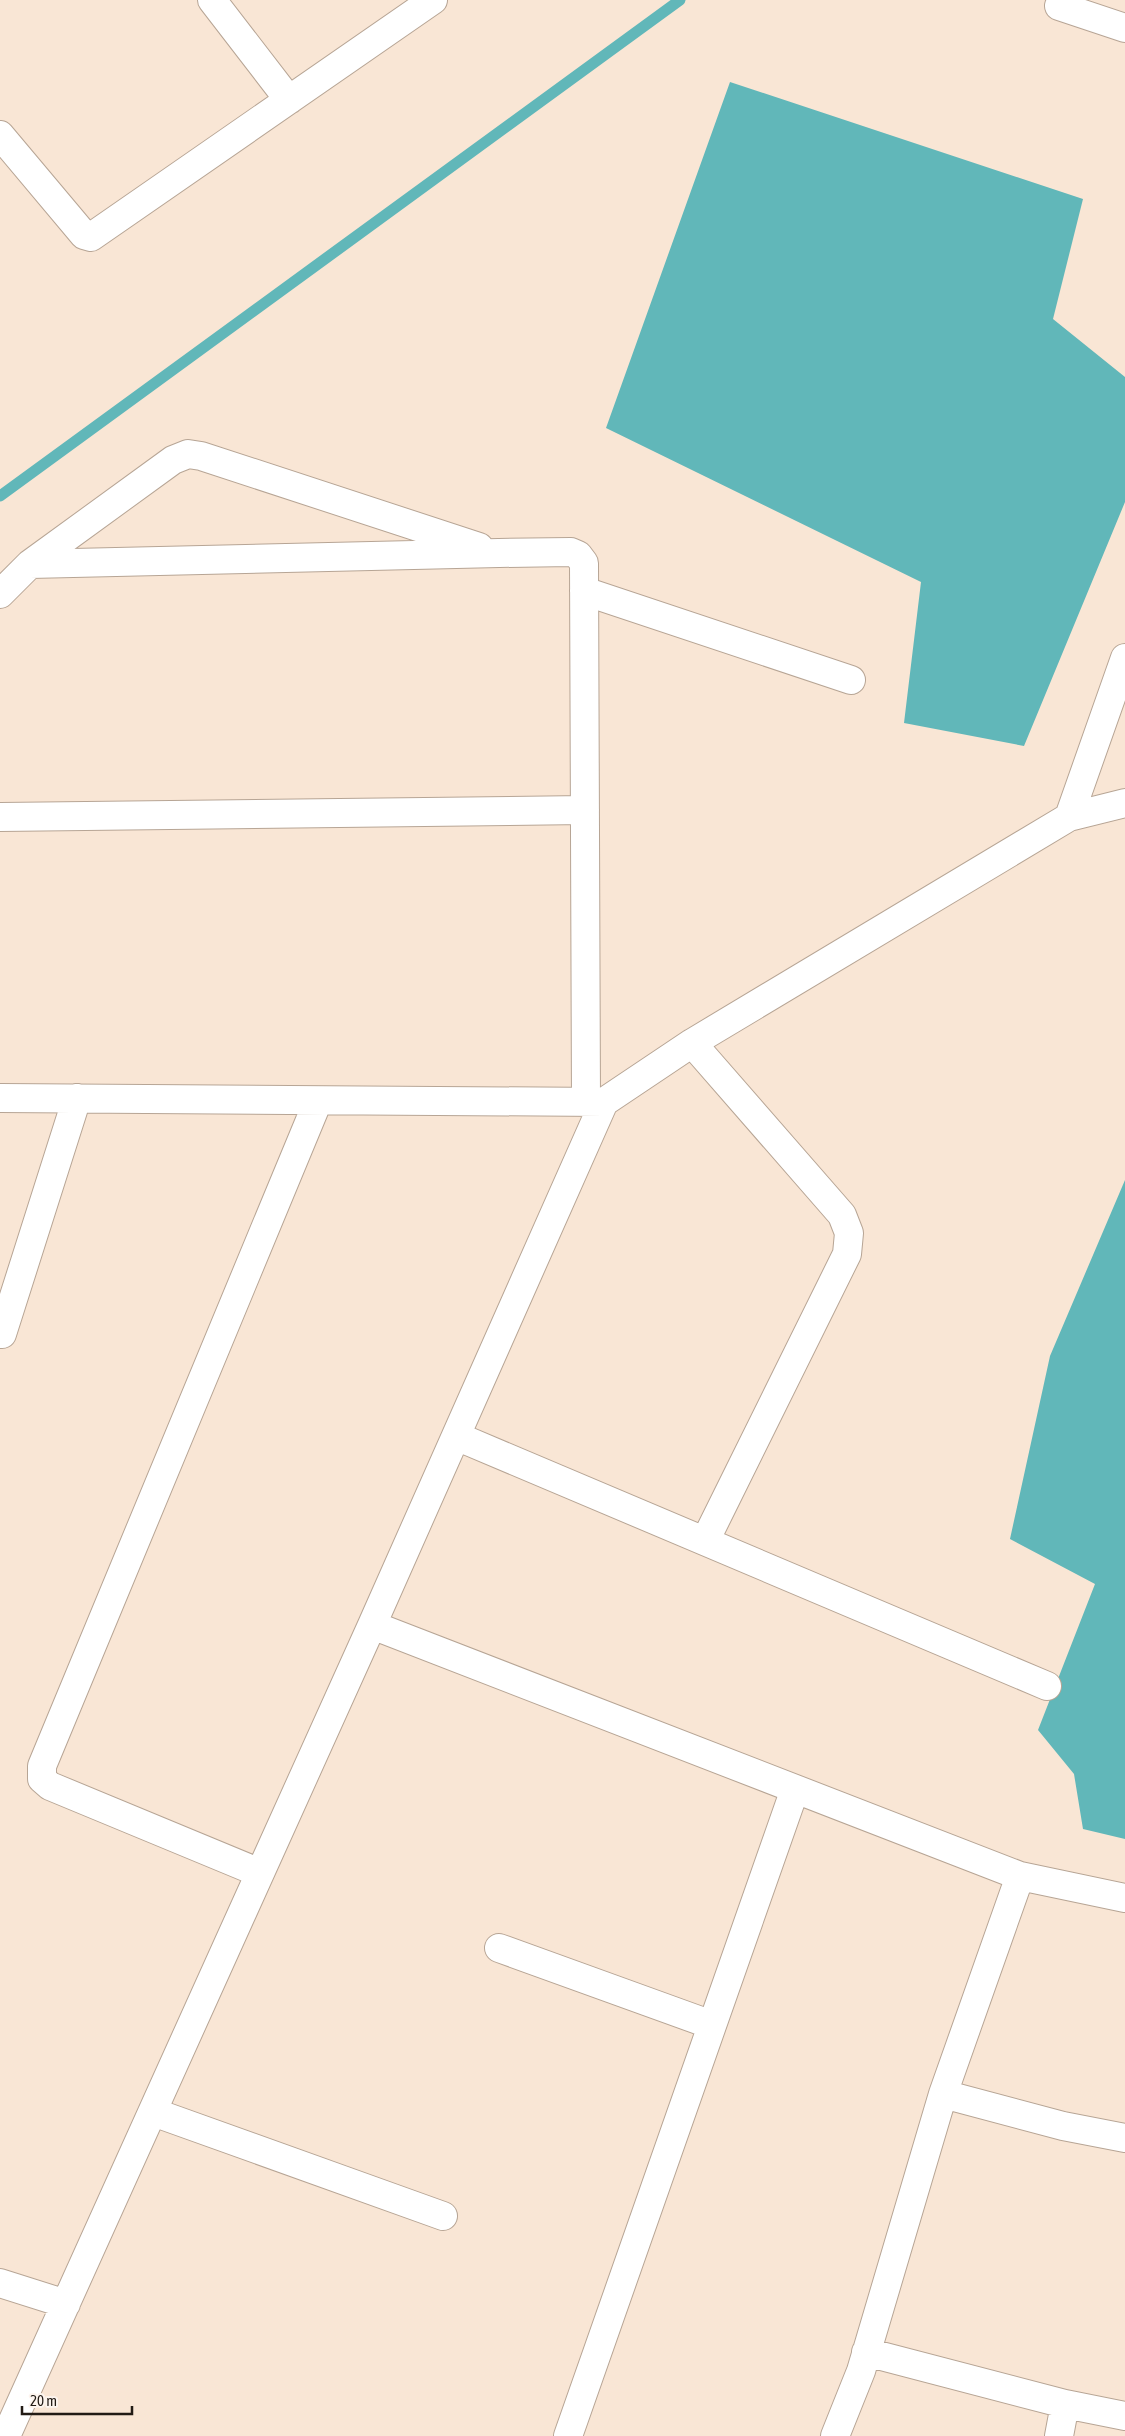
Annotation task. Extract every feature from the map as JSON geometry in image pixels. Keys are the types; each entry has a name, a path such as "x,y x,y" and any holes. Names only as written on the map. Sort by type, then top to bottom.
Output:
{"street":[{"path":"212,0 289,100"},
{"path":"0,135 84,235 91,237 433,0"},
{"path":"1059,6 1125,28"},
{"path":"0,594 30,564 173,460 194,454 499,553"},
{"path":"6,2436 456,1436 595,1102 585,810 584,563 578,555 571,552 499,553 30,564"},
{"path":"584,591 851,680"},
{"path":"1069,817 1125,658"},
{"path":"0,1098 595,1102 1069,817 1125,803"},
{"path":"0,817 585,810"},
{"path":"692,1043 842,1215 849,1234 847,1254 705,1541"},
{"path":"2,1334 77,1098"},
{"path":"260,1873 50,1786 42,1779 42,1766 318,1101"},
{"path":"456,1436 1047,1686"},
{"path":"372,1625 1020,1876 1125,1898"},
{"path":"568,2436 795,1789"},
{"path":"835,2436 866,2352 943,2094 1020,1876"},
{"path":"499,1948 712,2025"},
{"path":"943,2094 1064,2126 1125,2138"},
{"path":"152,2112 443,2216"},
{"path":"0,2283 66,2304"},
{"path":"866,2352 1065,2404 1125,2416"},
{"path":"1059,2436 1065,2404"}],"water":[{"path":"730,82 1083,199 1053,319 1125,377 1125,502 1024,746 904,723 921,582 606,428"},
{"path":"1125,1180 1125,1839 1083,1829 1074,1774 1038,1730 1095,1584 1010,1539 1050,1356"}],"waterway":[{"path":"0,496 680,0"}]}
